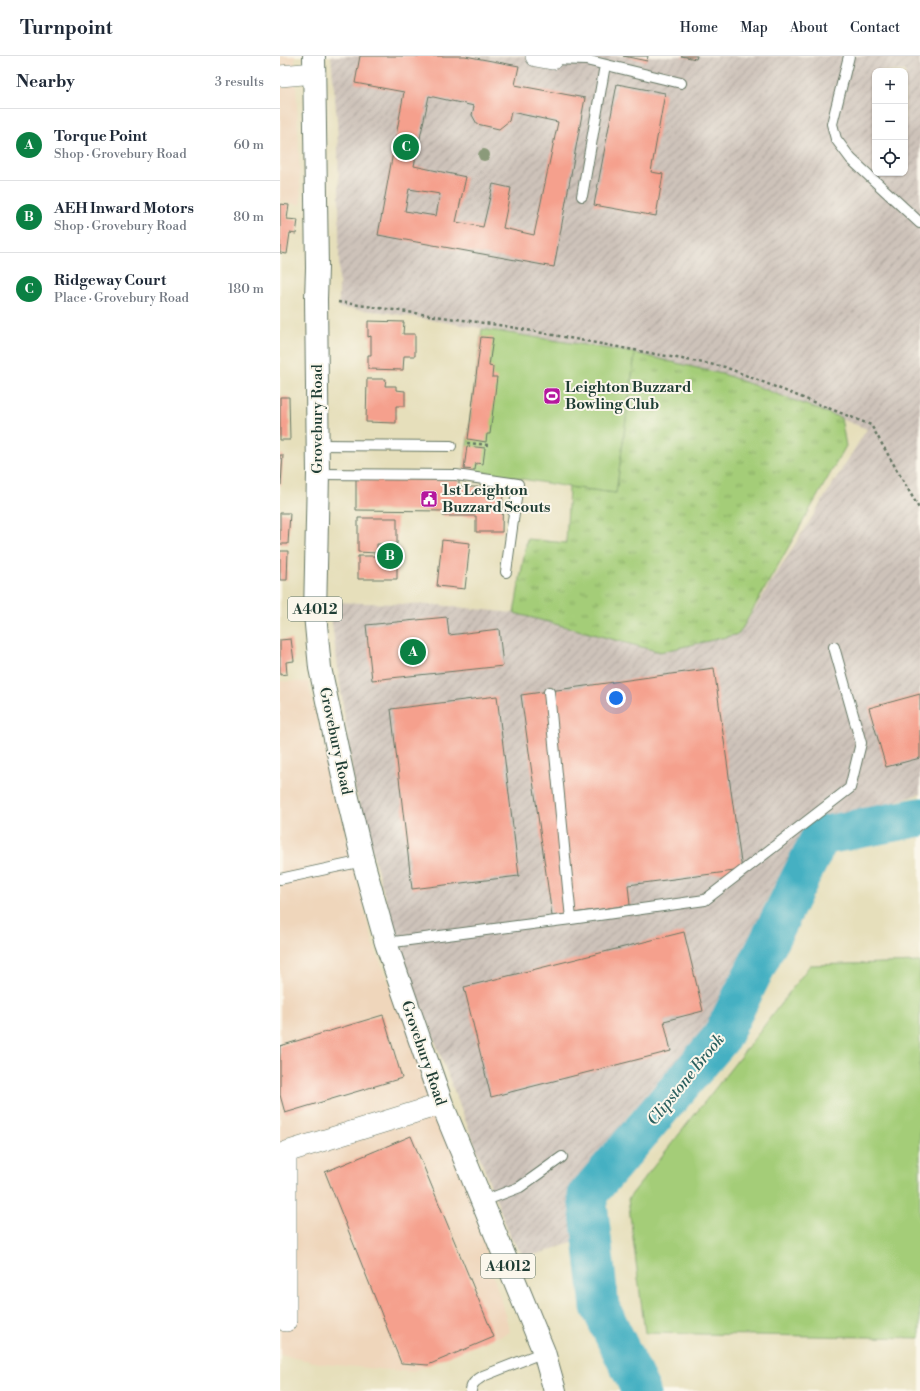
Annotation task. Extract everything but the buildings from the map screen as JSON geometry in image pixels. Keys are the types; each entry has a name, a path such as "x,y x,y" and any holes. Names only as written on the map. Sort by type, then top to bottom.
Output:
{"main road":[{"name":"Grovebury Road","path":"314,64 318,445 315,614 320,668 363,861 386,943 442,1104 481,1202 544,1352 555,1391"}],"street":[{"path":"280,76 314,64"},
{"path":"286,1321 286,1152 442,1104"}],"lane":[{"path":"849,56 832,124 836,139 851,159 920,223"},
{"path":"544,57 586,58 605,65 681,83"},
{"path":"582,196 605,65"},
{"path":"318,445 451,446"},
{"path":"318,474 456,475 518,484 506,572"},
{"path":"386,943 705,900 850,788 861,743 834,647"},
{"path":"549,692 571,919"},
{"path":"280,879 363,861"},
{"path":"481,1202 520,1187 562,1157"},
{"path":"471,1391 470,1389 475,1380 544,1352"}],"path":[{"path":"316,299 505,326 725,367 871,425 920,510"},
{"path":"468,443 489,445"}],"shaded area":[{"path":"280,56 295,56 301,205 280,201"},
{"path":"331,56 920,56 920,794 861,812 819,834 785,866 765,904 741,1005 713,1043 631,1112 601,1154 585,1187 575,1242 525,1258 511,1238 400,951 354,786 329,602 438,605 514,613 660,652 739,634 867,429 726,375 635,353 382,312 339,308 339,186 337,120"},
{"path":"280,681 308,682 374,947 442,1104 455,1143 510,1332 411,1372 325,1364 280,1355"}],"green space":[{"name":"Leighton Buzzard Bowling Club","path":"482,329 635,353 616,493 569,487 464,469"},
{"path":"635,353 726,375 841,418 846,446 739,634 660,652 514,613 527,539 566,543 569,487 616,493"},
{"path":"920,962 920,1338 645,1333 628,1199 751,1043 810,965"}],"waterway":[{"name":"Clipstone Brook","path":"641,1391 600,1307 587,1195 721,1038 821,836 920,817"}],"place":[{"name":"Ridgeway Court","path":"406,147"},
{"name":"Leighton Buzzard Bowling Club","path":"552,396"},
{"name":"1st Leighton Buzzard Scouts","path":"429,499"},
{"name":"AEH Inward Motors","path":"390,556"},
{"name":"Torque Point","path":"413,652"}]}
